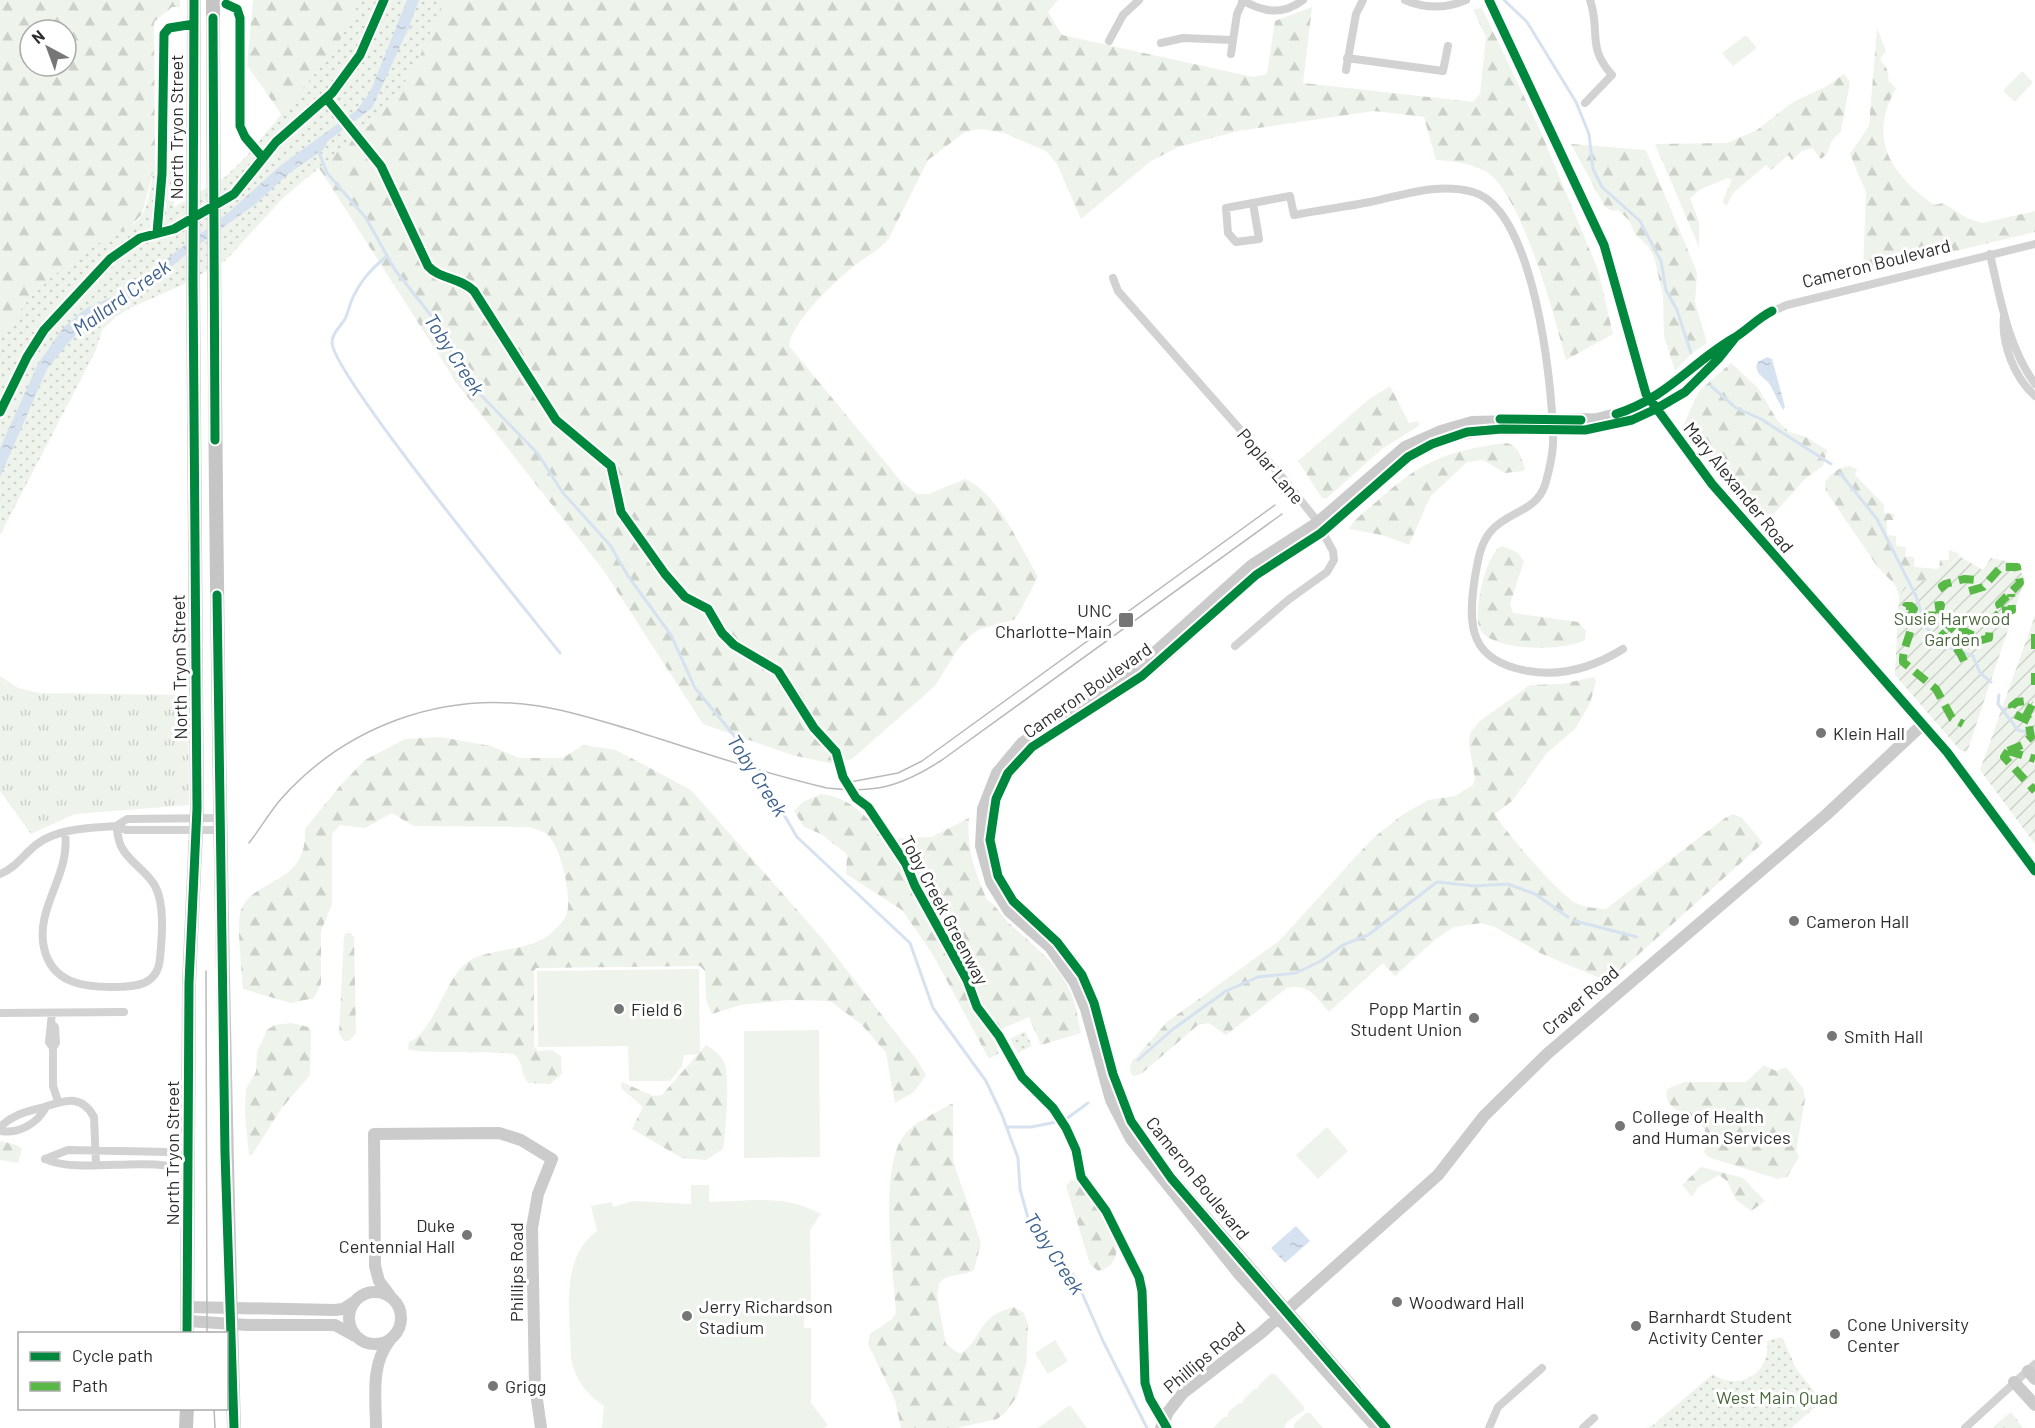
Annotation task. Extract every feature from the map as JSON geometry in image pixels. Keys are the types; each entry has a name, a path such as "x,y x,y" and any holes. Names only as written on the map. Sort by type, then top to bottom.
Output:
{"main road":[{"name":"North Tryon Street","path":"188,1327 189,983 197,824 193,279 194,0"},
{"path":"203,0 206,67 213,108"},
{"name":"North Tryon Street","path":"213,0 219,824 225,1154 234,1428"},
{"path":"186,1428 187,1410"}],"street":[{"path":"1109,41 1123,15 1139,0"},
{"path":"1231,54 1237,14 1243,0 1271,11 1288,9 1303,0"},
{"path":"1346,70 1356,14 1363,0"},
{"path":"1405,0 1418,5 1438,7 1466,0"},
{"name":"Mary Alexander Road","path":"1489,0 1604,245 1641,383 1653,405 1712,484 1962,771 2023,858 2035,871"},
{"path":"1585,104 1612,75 1594,47 1594,17 1590,0"},
{"path":"1161,43 1183,38 1232,40"},
{"path":"1347,58 1443,71 1448,46"},
{"path":"1253,204 1259,239 1236,242 1228,233 1226,208 1290,196 1294,215 1438,188 1460,189 1483,196 1507,221 1529,267 1549,388 1552,426 1547,475 1539,497 1527,509 1497,524 1482,546 1470,608 1473,632 1483,649 1495,660 1534,672 1575,670 1597,664 1623,649"},
{"name":"Cameron Boulevard","path":"1377,1428 1146,1144 1124,1106 1094,1003 1082,975 1057,942 1013,901 993,861 990,840 993,807 1012,767 1036,744 1129,679 1262,569 1391,469 1432,444 1483,430 1552,426 1605,427 1692,384 1735,338 1768,313 1803,300 2035,244"},
{"path":"1990,254 2004,315 2020,360 2035,384"},
{"name":"Poplar Lane","path":"1113,278 1118,291 1224,409 1319,527 1334,556 1330,569 1281,606 1235,646"},
{"path":"2004,315 2003,329 2010,356 2020,376 2035,396"},
{"name":"Craver Road","path":"1282,1314 1438,1175 1484,1116 1554,1048 1826,815 1922,725"},
{"path":"0,874 15,866 41,841 65,833 116,826 127,819 219,824"},
{"path":"65,833 67,844 63,868 45,919 43,940 46,954 59,973 76,985 87,987 134,986 152,979 159,966 160,898 151,879 123,850 116,826"},
{"path":"0,1013 124,1012"},
{"path":"52,1013 49,1042 53,1048 53,1086 58,1101"},
{"path":"0,1129 22,1112 46,1107 58,1101 78,1101 92,1113 96,1126 96,1165"},
{"path":"0,1129 13,1132 26,1127 38,1119 46,1107"},
{"name":"Phillips Road","path":"375,1266 374,1134 493,1132 521,1140 552,1159 538,1194 532,1235 535,1385 541,1428"},
{"path":"187,1140 181,1147 170,1152 63,1150 45,1159 57,1163 166,1166 187,1174"},
{"path":"375,1266 379,1281 401,1315 399,1328 382,1353 376,1373 376,1428"},
{"path":"375,1266 370,1282 356,1300 348,1319 357,1337 369,1353 376,1373"},
{"path":"188,1307 339,1310 376,1292 391,1297"},
{"name":"Cameron Boulevard","path":"1282,1314 1386,1428"},
{"name":"Phillips Road","path":"1161,1428 1168,1412 1188,1389 1282,1314"},
{"path":"188,1327 231,1324 335,1325 346,1328 357,1337 375,1344 392,1338"},
{"path":"1490,1428 1498,1407 1542,1368"},
{"path":"1965,1428 2014,1382 2033,1371"},
{"path":"2014,1382 2035,1405"},
{"path":"1583,1428 1594,1418"}],"green space":[{"path":"0,0 180,0 180,7 172,7 154,22 155,165 142,214 124,233 0,473"},
{"path":"253,0 1058,0 1048,12 1062,35 1253,77 1267,74 1275,21 1312,7 1303,83 1473,102 1480,94 1486,37 1473,9 1482,8 1541,132 1598,270 1613,334 1566,360 1535,258 1512,204 1499,183 1485,171 1461,163 1436,160 1424,117 1374,111 1238,131 1178,147 1151,161 1081,219 1057,164 1046,151 1004,133 980,129 965,132 928,160 888,240 822,295 796,327 789,346 900,480 917,494 929,494 965,479 988,496 1007,522 1038,577 1018,615 1013,620 980,629 971,635 957,650 935,686 852,759 833,764 792,755 703,724 604,571 458,385 323,174 247,65"},
{"path":"360,0 444,0 420,56 403,85 378,118 283,198 226,260 180,286 128,309 102,330 96,350 0,535 0,342 9,326 32,297 59,272 139,219 147,204 155,165 173,165 174,207 225,177 244,159 330,56 350,23"},
{"path":"1877,28 1886,51 1880,59 1887,69 1889,82 1896,88 1884,124 1884,140 1895,168 1906,181 1934,205 1943,203 1967,218 1982,223 2035,211 2035,232 1863,273 1866,192 1850,154 1869,126"},
{"path":"1746,35 1757,48 1733,66 1722,53"},
{"path":"2022,71 2033,82 2015,102 2003,91"},
{"path":"1844,74 1850,82 1841,131 1831,142 1827,154 1821,159 1812,148 1802,151 1792,160 1788,155 1771,170 1766,165 1733,193 1727,205 1723,200 1732,180 1728,178 1701,189 1690,198 1699,222 1699,247 1655,144 1727,143 1757,130 1793,102 1827,86"},
{"path":"1571,144 1646,150 1697,272 1695,302 1707,343 1692,353 1675,371 1664,336 1663,295 1654,257 1648,246 1635,234 1629,220 1618,210 1613,211 1605,207"},
{"path":"1731,363 1758,388 1777,420 1789,432 1806,437 1827,450 1823,466 1806,478 1772,516 1747,504 1735,493 1683,426 1699,391"},
{"path":"1390,386 1409,423 1418,421 1420,425 1382,449 1327,498 1322,498 1298,461 1368,400"},
{"path":"1505,443 1513,446 1518,452 1525,468 1523,471 1505,473 1483,460 1467,462 1430,497 1409,545 1382,535 1349,529 1357,518 1420,468 1466,450"},
{"path":"1850,466 1857,469 1855,475 1884,505 1884,513 1894,514 1893,520 1887,520 1887,535 1896,536 1896,546 1906,547 1905,557 1914,557 1914,567 1939,569 1940,560 1949,560 1949,550 1960,554 1943,572 1906,588 1899,596 1896,586 1877,566 1826,491 1825,482 1830,476 1839,469"},
{"path":"1502,546 1517,552 1524,561 1510,604 1513,613 1578,622 1586,631 1585,640 1562,646 1531,648 1501,643 1489,638 1481,631 1478,624 1478,613 1482,586 1491,560"},
{"name":"Susie Harwood Garden","path":"1959,556 1983,570 1991,558 2016,563 2025,579 1967,752 1960,750 1895,675 1899,596 1906,588 1943,572"},
{"path":"2035,616 2035,844 1980,770"},
{"path":"0,676 18,688 39,693 188,695 189,805 75,814 31,834 0,791"},
{"path":"1594,677 1596,682 1590,703 1576,728 1547,753 1512,801 1495,814 1520,847 1556,887 1578,904 1606,909 1733,814 1742,818 1763,843 1629,963 1607,981 1540,953 1495,927 1481,923 1454,927 1436,939 1395,976 1383,963 1329,1012 1307,989 1287,988 1226,1035 1209,1023 1198,1025 1141,1074 1133,1076 1130,1071 1131,1063 1167,1022 1279,941 1372,839 1402,815 1428,800 1455,796 1473,785 1475,779 1469,744 1470,733 1480,721 1530,685 1562,684"},
{"path":"440,737 491,746 519,758 563,758 583,745 616,750 691,790 821,937 917,1060 926,1075 914,1092 895,1103 886,1053 861,1024 830,1001 789,1000 740,1005 712,1014 706,1000 705,971 700,966 536,968 534,971 534,1046 538,1051 552,1050 561,1056 562,1074 550,1084 529,1083 514,1054 408,1049 409,1042 424,1030 455,976 469,961 490,953 537,942 552,932 566,916 567,884 557,849 547,834 530,827 413,826 392,813 365,828 340,825 332,834 332,904 321,931 321,984 314,998 291,1003 243,989 239,925 241,910 248,899 289,871 298,861 304,847 305,829 339,787 365,760 405,739"},
{"path":"821,794 841,799 857,809 871,822 883,839 932,837 969,818 972,860 987,900 1045,956 1061,975 1074,1001 1081,1033 1041,1045 1029,1017 1004,1028 993,1038 999,1053 989,1059 932,953 902,910 846,874 847,854 821,834 804,827 794,811 803,802"},
{"path":"351,933 354,938 356,1033 349,1041 344,1041 339,1034 344,936"},
{"name":"Field 6","path":"699,969 700,1054 684,1055 682,1066 670,1081 629,1081 628,1046 538,1047 537,971"},
{"path":"291,1023 308,1027 311,1031 310,1075 281,1109 252,1155 249,1155 245,1114 246,1089 256,1072 257,1052 267,1030 275,1025"},
{"path":"819,1030 820,1157 744,1158 744,1031"},
{"path":"1025,1031 1032,1046 1018,1053 1010,1039"},
{"path":"706,1045 724,1061 726,1069 727,1109 723,1149 706,1160 682,1158 632,1129 643,1107 621,1088 622,1082 653,1096 662,1095"},
{"path":"1764,1065 1776,1071 1786,1067 1803,1088 1805,1099 1796,1151 1799,1157 1787,1177 1778,1179 1708,1157 1704,1152 1707,1138 1704,1129 1672,1106 1667,1099 1667,1089 1685,1082 1746,1082"},
{"path":"953,1103 953,1161 981,1243 974,1270 946,1278 939,1284 937,1296 946,1344 960,1354 993,1316 1014,1307 1024,1313 1028,1325 1026,1364 1017,1396 1006,1412 997,1419 957,1428 901,1428 895,1400 868,1344 870,1334 892,1319 896,1313 889,1199 891,1176 895,1156 905,1134 918,1123"},
{"path":"1327,1127 1348,1151 1318,1179 1296,1155"},
{"path":"0,1141 17,1145 22,1149 18,1163 0,1160"},
{"path":"1701,1167 1743,1178 1765,1201 1751,1211 1736,1200 1727,1181 1719,1175 1698,1187 1692,1197 1682,1185"},
{"path":"1071,1180 1079,1183 1089,1193 1108,1221 1115,1237 1116,1252 1111,1264 1098,1271 1090,1264 1066,1186"},
{"name":"Jerry Richardson Stadium","path":"691,1185 709,1185 709,1202 779,1201 807,1207 821,1214 810,1230 811,1304 804,1304 804,1328 811,1328 811,1403 828,1425 824,1428 602,1428 604,1406 582,1386 571,1358 569,1290 576,1257 597,1231 591,1206 612,1202 613,1207 633,1201 691,1204"},
{"name":"West Main Quad","path":"1782,1337 1797,1370 1822,1401 1791,1428 1645,1428 1652,1426 1713,1374 1733,1381 1752,1376 1764,1362 1767,1341"},
{"path":"1055,1340 1068,1361 1048,1374 1035,1353"},
{"path":"1271,1374 1275,1374 1304,1407 1304,1410 1287,1422 1284,1428 1213,1428 1224,1417 1228,1417 1228,1412 1239,1403 1243,1403 1244,1399 1254,1389 1258,1389 1259,1385"},
{"path":"1070,1405 1087,1428 1038,1428"},
{"path":"2011,1412 2023,1428 1992,1428"},
{"path":"1306,1413 1310,1413 1323,1428 1294,1428 1294,1424"}],"water":[{"name":"Mallard Creek","path":"407,0 419,0 410,24 412,29 408,29 372,108 328,141 323,150 288,174 257,203 190,251 152,283 92,319 47,369 0,477 0,448 38,364 63,328 85,309 120,293 165,260 228,213 281,165 357,110 370,92"},
{"path":"1767,357 1772,359 1785,407 1783,410 1769,383 1759,374 1756,367 1758,362"},
{"path":"1296,1226 1310,1241 1285,1263 1271,1248"}],"waterway":[{"path":"1504,0 1527,22 1576,102 1589,134 1593,169 1602,187 1640,221 1661,261 1666,290 1677,310 1691,353"},
{"name":"Toby Creek","path":"318,150 327,173 366,218 395,270 449,338 464,371 480,394 538,454 563,493 610,545 628,576 671,635 695,688 746,750 797,837 910,943 933,1008 986,1081 1002,1115 1018,1158 1020,1189 1028,1218 1075,1277 1103,1341 1147,1428"},
{"path":"387,256 362,282 354,295 345,319 333,336 332,342 340,363 395,443 560,653"},
{"path":"1711,386 1736,408 1761,419 1831,464"},
{"path":"1840,473 1877,519 1916,596 1925,625 1937,643 1973,656 1980,673 1991,682"},
{"path":"1999,695 1998,704 2018,730 2035,734"},
{"path":"1138,1060 1173,1029 1226,991 1258,977 1296,973 1321,961 1343,945 1368,935 1437,882 1475,886 1508,884 1535,894 1568,917"},
{"path":"1575,921 1637,937"},
{"path":"1066,1119 1088,1103"},
{"path":"1007,1127 1031,1127 1056,1122"}],"tram line":[{"path":"850,782 898,773 922,761 1275,505"},
{"path":"249,843 281,799 307,773 335,752 366,734 398,720 432,710 467,704 503,703 564,711 755,769 827,788 874,789 901,782 942,760 1282,514"},
{"path":"206,971 207,1332"},
{"path":"214,1410 215,1428"}],"marked path":[{"path":"1959,632 1964,631 1982,640 1989,638 1990,621 2002,611 1999,604 2020,583 2017,567 2001,567 1983,587 1963,593"},
{"path":"1945,590 1942,586 1945,584 1964,579 1976,580"},
{"path":"2002,611 2012,610 2011,594"},
{"path":"1964,661 1955,646 1938,630 1932,616 1932,606 1941,605 1939,614 1976,652"},
{"path":"1912,613 1914,609 1906,606 1904,610 1912,613 1912,619 1903,662 1936,689 1952,718 1963,724"},
{"path":"2035,634 2035,657"},
{"path":"2035,673 2035,685"},
{"path":"2008,751 2022,745 2031,737 2027,714 2035,699"},
{"path":"2029,721 2014,714 2012,706 2017,702 2025,701 2031,705"},
{"path":"2008,751 2004,757 2035,791"},
{"path":"2008,751 2035,759"}],"cycle path":[{"path":"187,1332 189,983 197,808 193,279 194,0"},
{"path":"0,412 27,357 44,330 110,259 140,238 174,229 234,194 276,142 332,93 360,55 384,0"},
{"path":"1489,0 1604,245 1646,394 1712,484 1947,752 2035,871"},
{"path":"226,4 237,9 240,18 240,126 245,137 263,158"},
{"path":"213,18 215,440"},
{"path":"157,233 162,174 164,34 169,28 194,24"},
{"name":"Toby Creek Greenway","path":"327,99 381,166 428,266 474,291 556,420 611,466 621,512 665,574 685,597 708,609 722,633 734,645 778,671 814,728 836,752 843,777 856,798 868,807 906,864 915,886 967,980 977,1007 999,1036 1022,1077 1053,1108 1066,1128 1076,1150 1081,1177 1106,1211 1139,1277 1142,1291 1145,1383 1150,1399 1167,1428"},
{"path":"1616,414 1664,390 1772,311"},
{"path":"1386,1428 1171,1178 1131,1121 1113,1074 1094,1003 1082,975 1057,942 1013,901 998,876 990,840 996,799 1008,773 1032,747 1142,676 1256,575 1321,533 1408,457 1432,444 1467,432 1502,429 1585,430 1632,420 1685,392 1719,358 1735,338"},
{"path":"1500,419 1581,420"},
{"path":"217,595 225,1153 234,1428"}],"place":[{"name":"UNC Charlotte–Main","path":"1126,620"},
{"name":"Klein Hall","path":"1821,733"},
{"name":"Cameron Hall","path":"1794,921"},
{"name":"Field 6","path":"619,1009"},
{"name":"Popp Martin Student Union","path":"1474,1018"},
{"name":"Smith Hall","path":"1832,1036"},
{"name":"College of Health and Human Services","path":"1620,1126"},
{"name":"Duke Centennial Hall","path":"467,1235"},
{"name":"Woodward Hall","path":"1397,1302"},
{"name":"Jerry Richardson Stadium","path":"687,1316"},
{"name":"Barnhardt Student Activity Center","path":"1636,1326"},
{"name":"Cone University Center","path":"1835,1334"},
{"name":"Grigg","path":"493,1386"}]}
